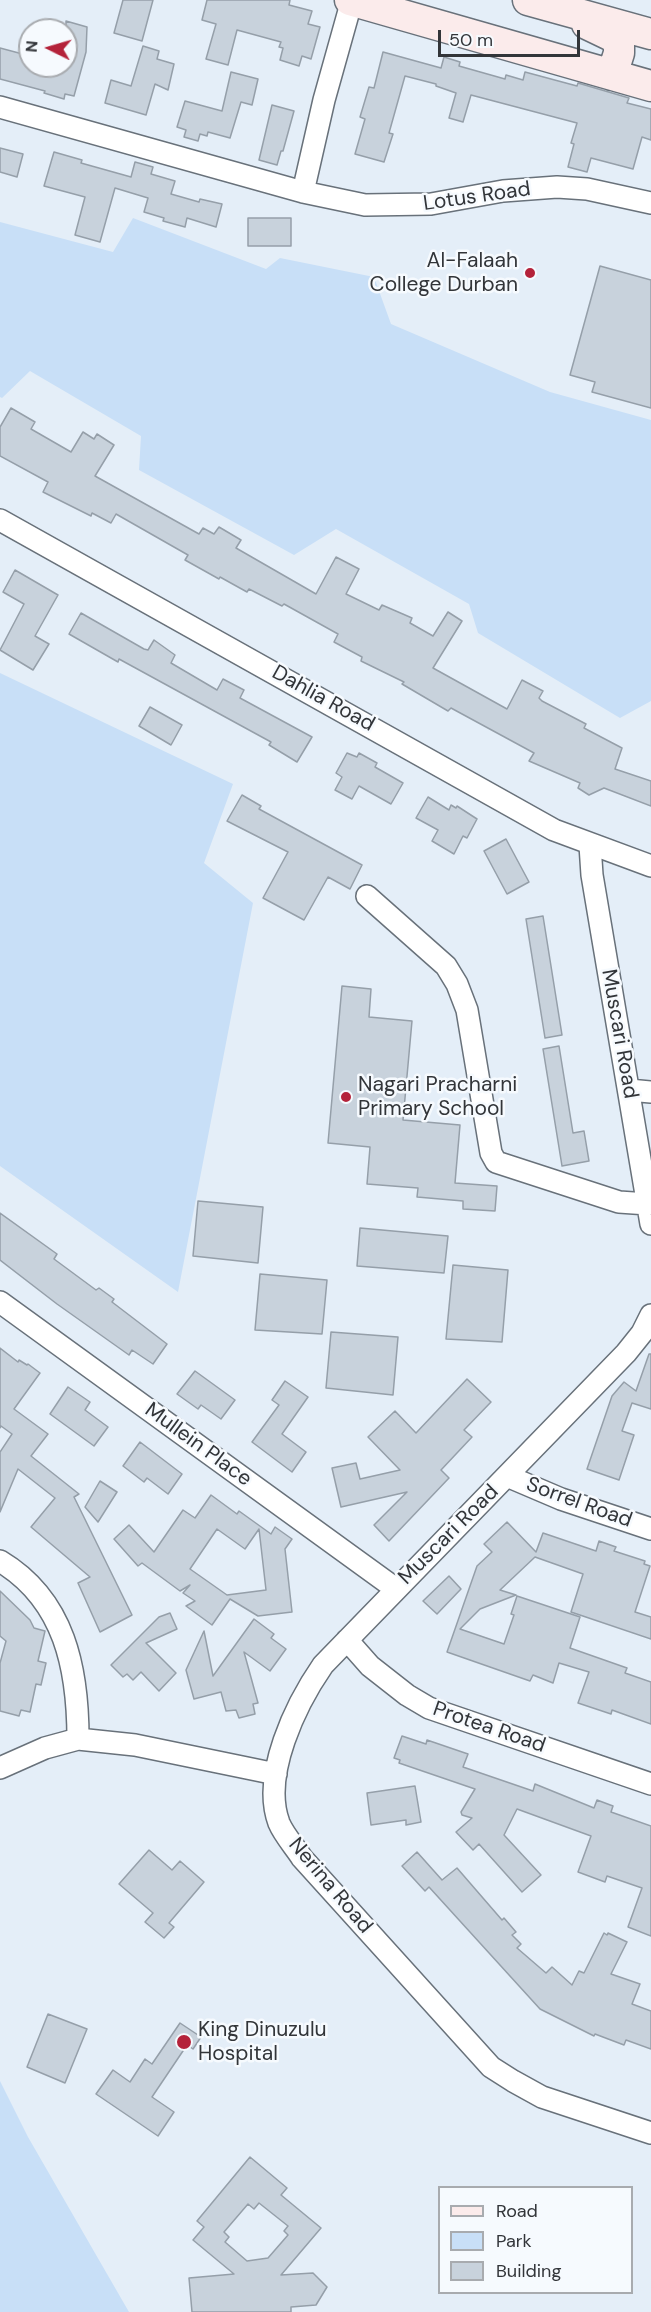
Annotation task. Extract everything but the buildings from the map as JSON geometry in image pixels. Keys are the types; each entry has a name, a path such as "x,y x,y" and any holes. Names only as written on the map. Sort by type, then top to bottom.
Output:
{"main road":[{"path":"351,0 651,86"},
{"path":"534,2 612,36 619,43 619,53 612,75"},
{"path":"534,2 651,34"}],"street":[{"path":"303,192 324,100 351,0"},
{"name":"Lotus Road","path":"0,107 303,192 365,205 454,202 502,191 557,187 587,189 651,203"},
{"name":"Dahlia Road","path":"0,520 546,825 590,845 651,866"},
{"name":"Muscari Road","path":"590,845 592,875 649,1214"},
{"path":"367,896 446,966 457,984 467,1010 491,1153 496,1162 649,1214"},
{"path":"629,1090 651,1092"},
{"name":"Mullein Place","path":"0,1302 396,1589"},
{"name":"Muscari Road","path":"276,1774 289,1730 307,1689 323,1665 626,1353 642,1333 651,1315"},
{"name":"Sorrel Road","path":"507,1476 561,1499 651,1529"},
{"path":"0,1561 12,1568 32,1586 51,1610 65,1642 78,1702 78,1739"},
{"name":"Protea Road","path":"347,1640 370,1666 407,1695 429,1708 651,1784"},
{"path":"0,1768 45,1748 78,1739 135,1745 276,1774"},
{"name":"Nerina Road","path":"276,1774 275,1800 280,1825 302,1858 491,2067 542,2097 651,2133"}],"green space":[{"path":"133,218 266,269 280,258 374,277 391,324 550,392 651,420 651,701 620,718 478,633 469,604 336,529 294,555 139,470 141,436 30,371 2,398 0,397 0,222 113,252"},
{"path":"0,673 233,784 204,863 253,903 178,1292 0,1166"},
{"path":"0,2081 28,2137 129,2312 0,2312"}],"place":[{"name":"Al-Falaah College Durban","path":"530,273"},
{"name":"Nagari Pracharni Primary School","path":"346,1097"},
{"name":"King Dinuzulu Hospital","path":"184,2042"}]}
